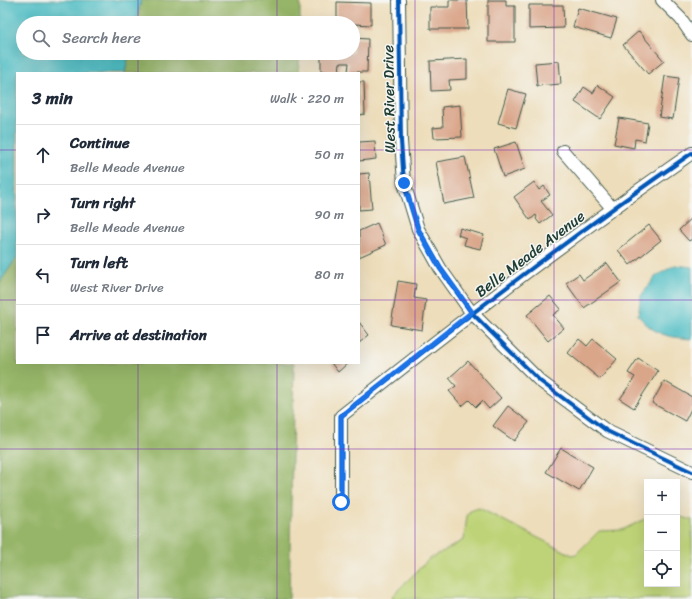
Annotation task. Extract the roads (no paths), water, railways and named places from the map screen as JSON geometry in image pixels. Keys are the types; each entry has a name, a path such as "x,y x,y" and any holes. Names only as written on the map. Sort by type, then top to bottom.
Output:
{"street":[{"name":"West River Drive","path":"399,0 401,141 404,183 418,229 440,268 472,312 540,381 606,431 692,472"},
{"path":"662,0 681,19 692,35"},
{"path":"563,151 612,208"},
{"name":"Belle Meade Avenue","path":"341,502 341,416 472,312 612,208 692,153"}],"water":[{"path":"0,0 141,0 138,16 16,16 16,60 128,60 125,72 16,72 16,258 0,282"},
{"path":"675,265 692,267 692,339 662,334 650,327 638,315 641,296 656,276"}]}
